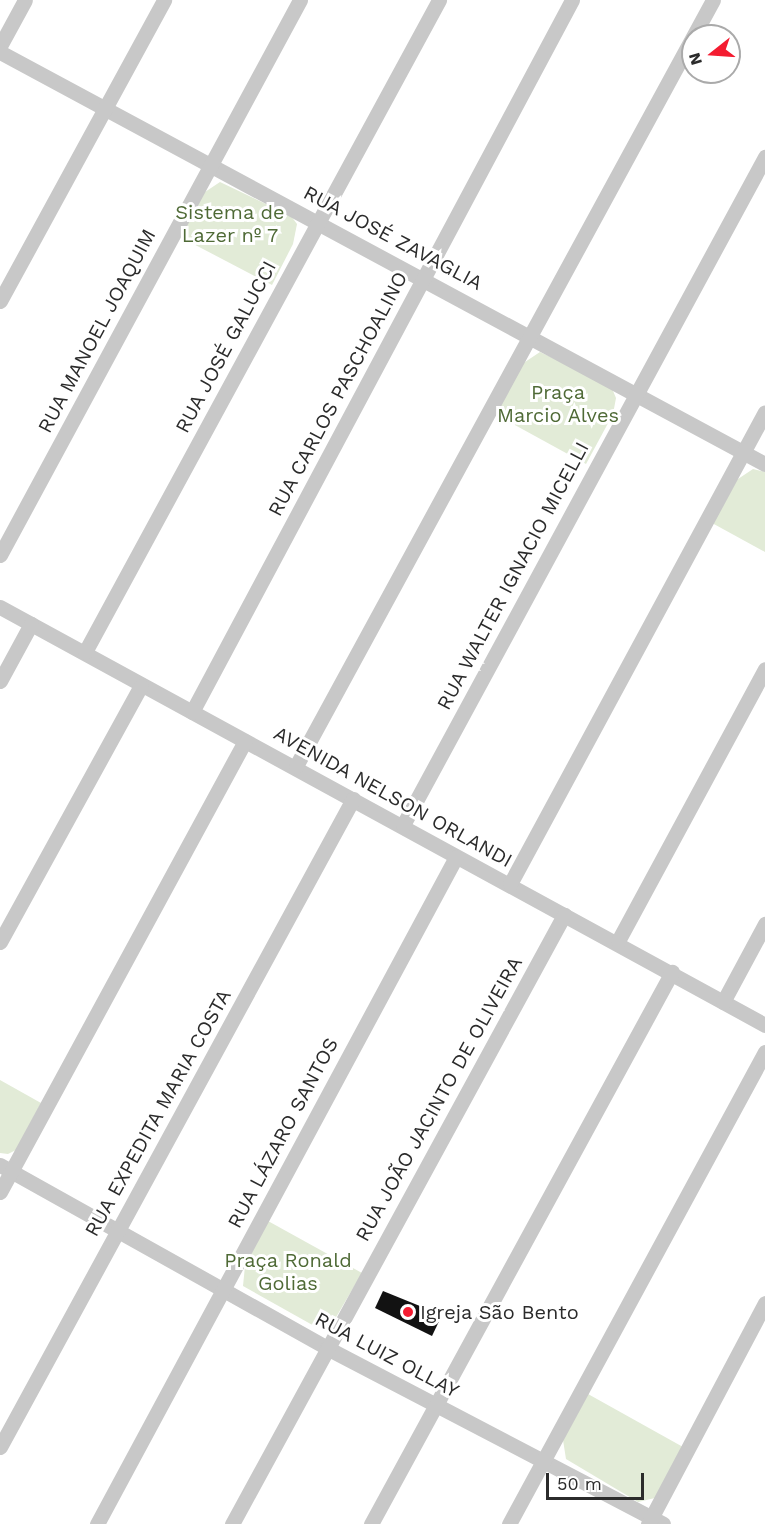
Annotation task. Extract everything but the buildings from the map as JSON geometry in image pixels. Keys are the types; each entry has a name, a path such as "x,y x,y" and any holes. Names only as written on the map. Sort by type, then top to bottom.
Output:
{"street":[{"path":"0,46 25,0"},
{"path":"0,301 164,0"},
{"name":"RUA MANOEL JOAQUIM","path":"0,555 300,0"},
{"name":"RUA JOSÉ GALUCCI","path":"85,652 439,0"},
{"name":"RUA CARLOS PASCHOALINO","path":"192,712 572,0"},
{"path":"296,766 529,334 713,0"},
{"name":"RUA JOSÉ ZAVAGLIA","path":"0,52 529,334 765,464"},
{"name":"RUA WALTER IGNACIO MICELLI","path":"403,825 635,393 765,157"},
{"path":"510,884 765,412"},
{"name":"AVENIDA NELSON ORLANDI","path":"0,607 85,652 141,686 296,766 456,857 618,941 765,1024"},
{"path":"0,681 31,624"},
{"path":"618,941 765,669"},
{"path":"0,942 141,686"},
{"path":"0,1192 6,1168 245,741"},
{"name":"RUA EXPEDITA MARIA COSTA","path":"0,1447 352,799"},
{"name":"RUA LÁZARO SANTOS","path":"97,1524 456,857"},
{"name":"RUA JOÃO JACINTO DE OLIVEIRA","path":"232,1524 564,915"},
{"path":"723,1002 765,924"},
{"path":"371,1524 672,972"},
{"path":"509,1524 765,1052"},
{"name":"RUA LUIZ OLLAY","path":"6,1168 327,1348 654,1522"},
{"path":"654,1522 765,1303"}],"green space":[{"name":"Sistema de Lazer nº 7","path":"220,182 291,216 297,224 293,244 272,285 180,237 202,194"},
{"name":"Praça Marcio Alves","path":"540,352 611,386 616,398 613,414 586,464 495,414 522,364"},
{"path":"753,469 765,472 765,552 712,523 735,481"},
{"path":"0,1080 41,1103 16,1150 8,1154 0,1153"},
{"name":"Praça Ronald Golias","path":"268,1221 362,1273 332,1324 316,1327 243,1286 245,1266"},
{"path":"588,1394 683,1447 655,1498 638,1502 566,1459 563,1440"}],"place":[{"name":"Igreja São Bento","path":"408,1312"}]}
